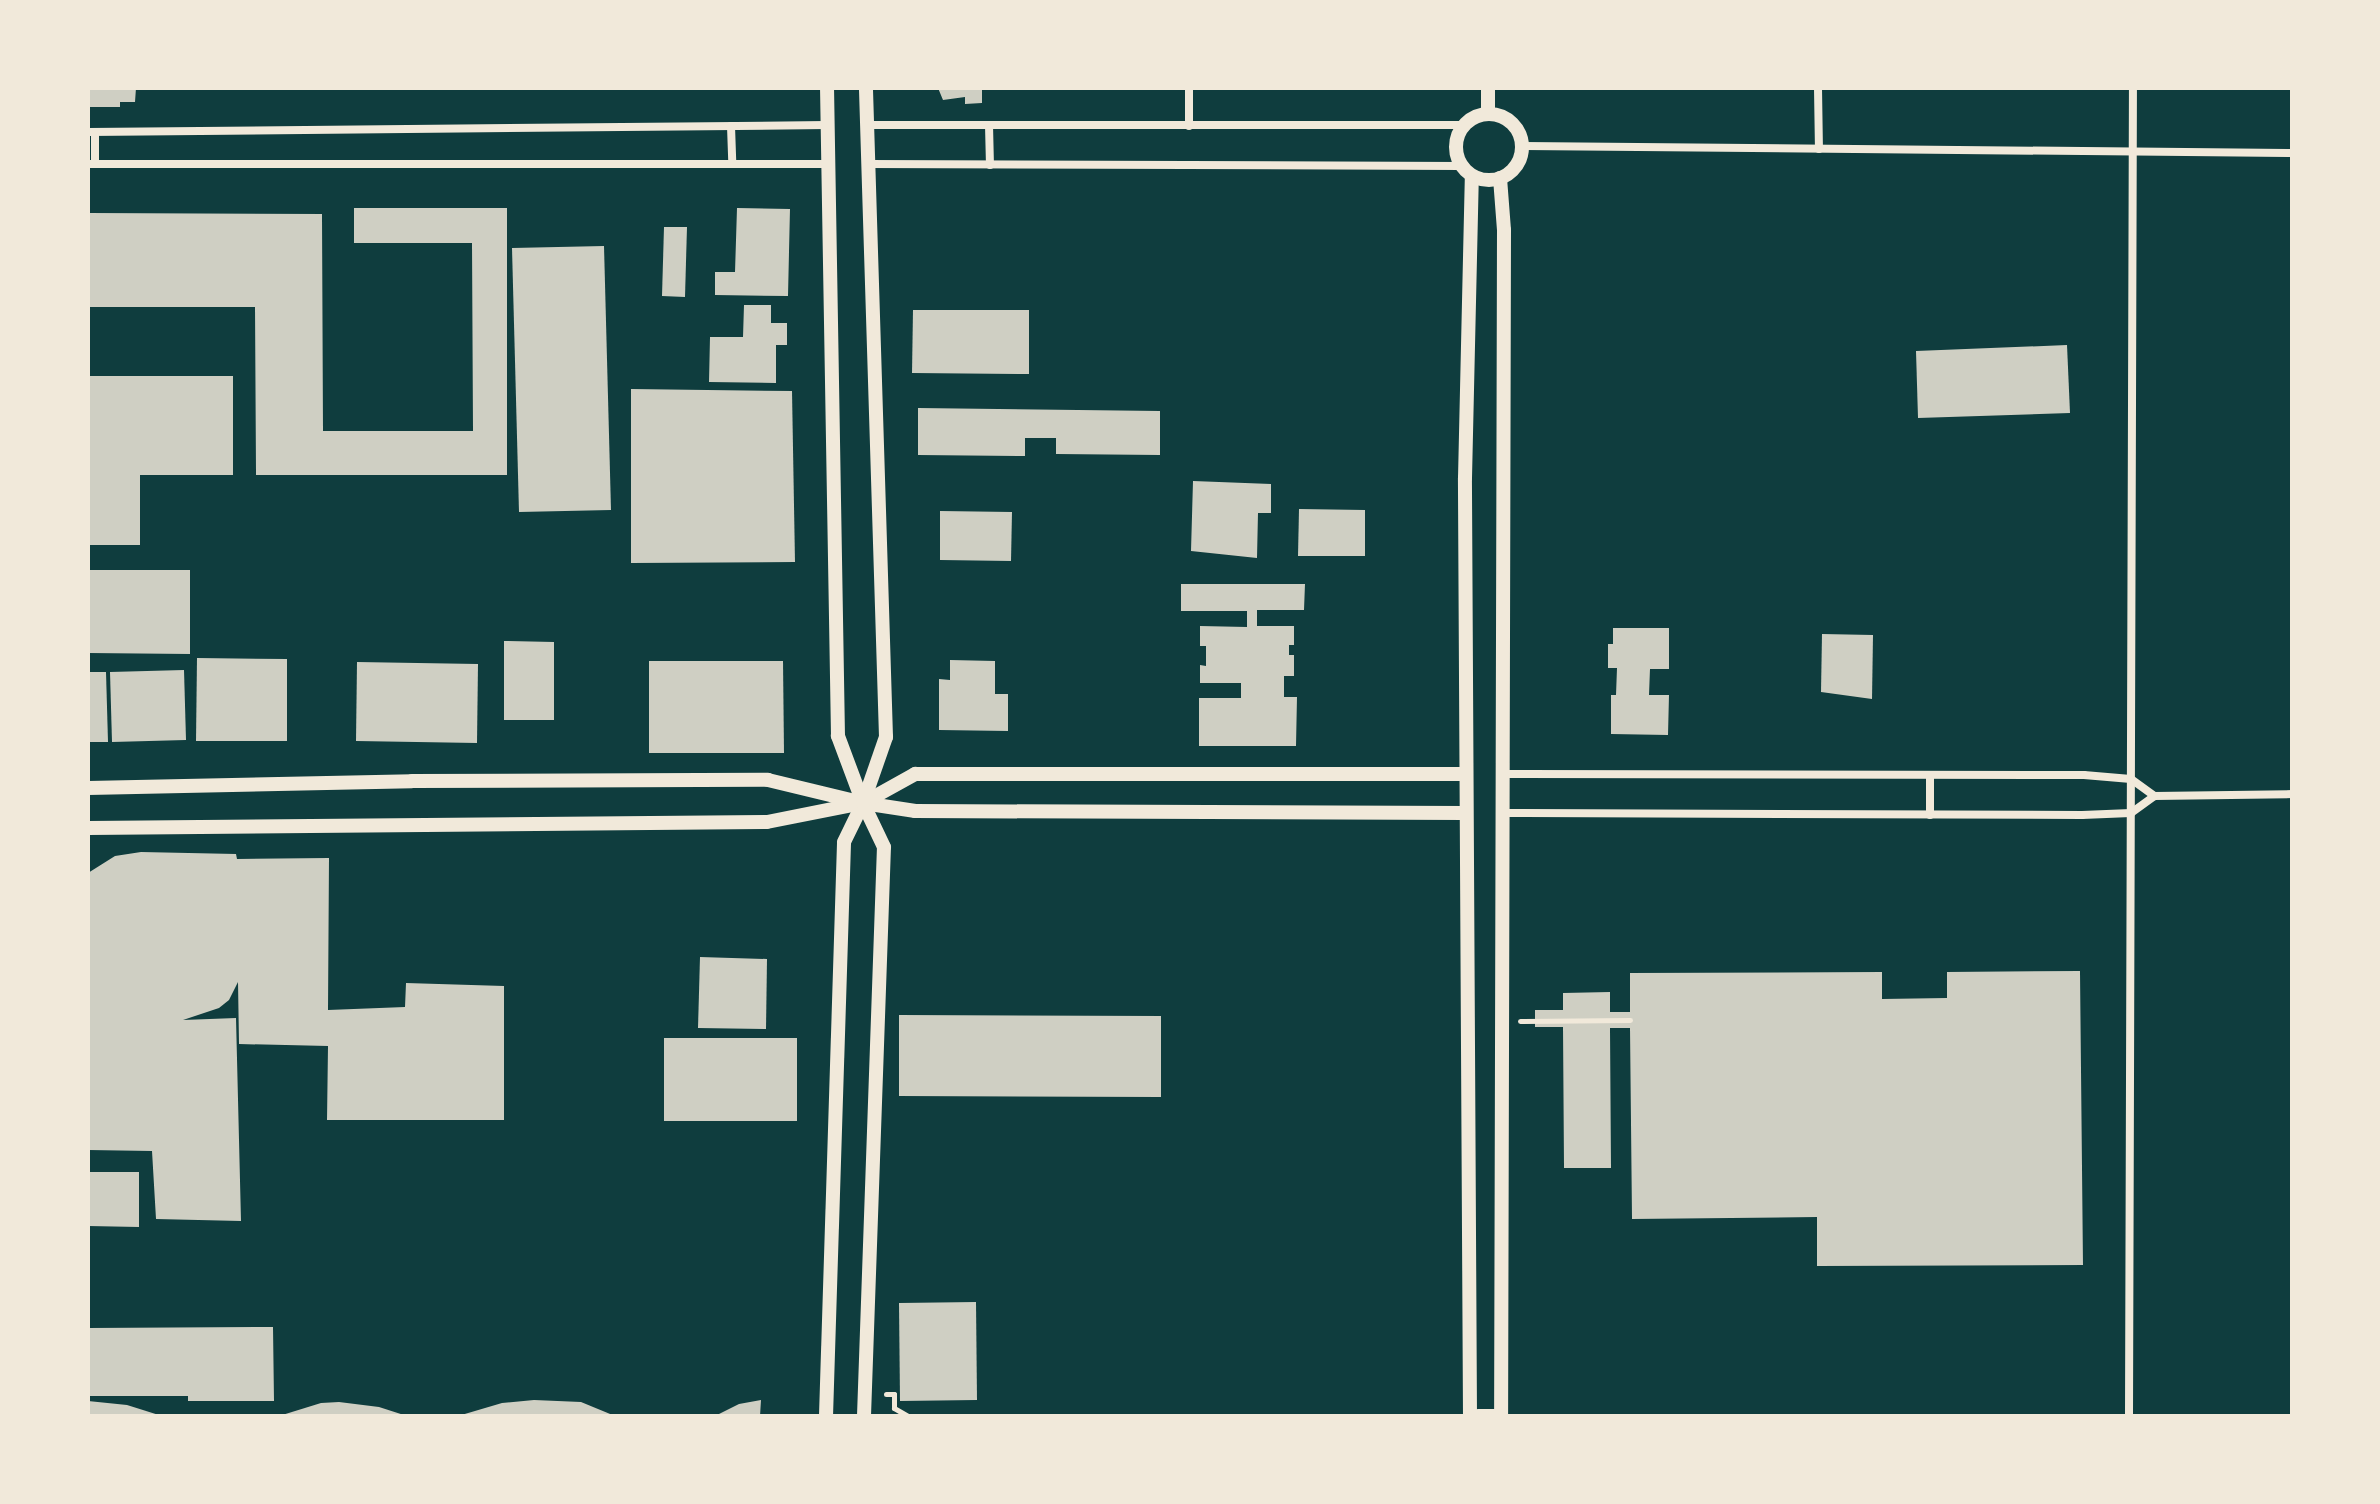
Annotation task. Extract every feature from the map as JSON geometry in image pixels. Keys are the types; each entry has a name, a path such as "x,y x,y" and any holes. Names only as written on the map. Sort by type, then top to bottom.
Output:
{"street":[{"path":"827,88 838,736 863,803 884,847 864,1416"},
{"path":"826,1416 844,842 863,803 886,737 866,88"},
{"path":"1189,88 1189,126"},
{"path":"1488,88 1488,113"},
{"path":"1818,88 1819,149"},
{"path":"2129,1416 2133,88"},
{"path":"866,125 1462,125 1488,113 1512,122 1523,146 1521,160 1500,178 1486,180 1467,171 866,164"},
{"path":"827,125 91,132 92,164 827,164"},
{"path":"989,125 990,165"},
{"path":"1462,125 1457,153 1467,171 1465,813 1470,1416"},
{"path":"731,126 732,164"},
{"path":"1523,146 2292,153"},
{"path":"1478,1416 1501,1416 1504,230 1500,178"},
{"path":"88,828 767,822 863,803 915,774 1465,774"},
{"path":"1503,774 2084,775 2131,779 2154,796"},
{"path":"1930,775 1930,815"},
{"path":"88,788 412,781 768,780 863,803 915,811 1465,813"},
{"path":"1503,813 2131,813 2154,796 2292,794"}],"path":[{"path":"1503,1021 1630,1020"}],"building":[{"path":"90,88 136,88 135,102 120,102 120,107 90,107"},
{"path":"938,88 982,88 982,103 965,104 965,97 943,100"},
{"path":"354,208 507,208 507,475 256,475 255,307 88,307 88,213 322,214 323,431 473,431 472,243 354,243"},
{"path":"737,208 790,209 788,296 715,295 715,272 735,272"},
{"path":"664,227 687,227 685,297 662,296"},
{"path":"604,246 611,510 519,512 512,248"},
{"path":"744,305 771,305 771,323 787,323 787,345 776,345 776,383 709,382 710,337 743,337"},
{"path":"913,310 1029,310 1029,374 912,373"},
{"path":"2067,345 2070,413 1918,418 1916,351"},
{"path":"88,376 233,376 233,475 140,475 140,545 88,545"},
{"path":"631,389 792,391 795,562 631,563"},
{"path":"918,408 1160,411 1160,455 1056,454 1056,438 1025,438 1025,456 918,455"},
{"path":"1193,481 1271,484 1271,513 1258,513 1257,558 1191,551"},
{"path":"1299,509 1365,510 1365,556 1298,556"},
{"path":"940,511 1012,512 1011,561 940,560"},
{"path":"88,570 190,570 190,654 88,653"},
{"path":"1181,584 1305,584 1304,610 1257,610 1257,626 1294,626 1294,645 1289,645 1289,655 1294,655 1294,676 1284,676 1284,697 1297,697 1296,746 1199,746 1199,698 1241,698 1241,683 1200,683 1200,665 1206,666 1206,646 1200,646 1200,626 1247,627 1247,611 1181,611"},
{"path":"1613,628 1669,628 1669,669 1650,669 1649,695 1669,695 1668,735 1611,734 1611,695 1616,695 1617,668 1608,668 1608,644 1613,644"},
{"path":"1822,634 1873,635 1872,699 1821,692"},
{"path":"504,641 554,642 554,720 504,720"},
{"path":"197,658 287,659 287,741 196,741"},
{"path":"950,660 995,661 995,694 1008,694 1008,731 939,730 939,679 950,680"},
{"path":"649,661 783,661 784,753 649,753"},
{"path":"357,662 478,664 477,743 356,741"},
{"path":"184,670 186,740 112,742 110,672"},
{"path":"88,672 106,672 108,742 88,742"},
{"path":"141,852 236,854 237,859 329,858 328,1010 405,1007 406,983 504,986 504,1120 327,1120 328,1046 239,1044 238,982 229,1000 219,1008 183,1020 236,1018 241,1221 156,1219 152,1151 88,1150 88,873 115,856"},
{"path":"700,957 767,959 766,1029 698,1028"},
{"path":"2080,971 2083,1265 1817,1266 1817,1217 1632,1219 1630,1028 1610,1028 1611,1168 1564,1168 1563,1027 1535,1027 1535,1010 1563,1010 1563,993 1610,992 1610,1012 1630,1012 1630,973 1882,972 1882,999 1947,998 1947,972"},
{"path":"899,1015 1161,1016 1161,1097 899,1096"},
{"path":"664,1038 797,1038 797,1121 664,1121"},
{"path":"88,1172 139,1172 139,1227 88,1226"},
{"path":"976,1302 977,1400 900,1401 899,1303"},
{"path":"273,1327 274,1401 188,1401 188,1396 88,1396 88,1328"},
{"path":"534,1400 581,1402 615,1416 458,1416 502,1403"},
{"path":"761,1400 760,1416 715,1416 739,1404"},
{"path":"88,1401 127,1405 162,1416 88,1416"},
{"path":"321,1403 379,1407 407,1416 279,1416"}]}
